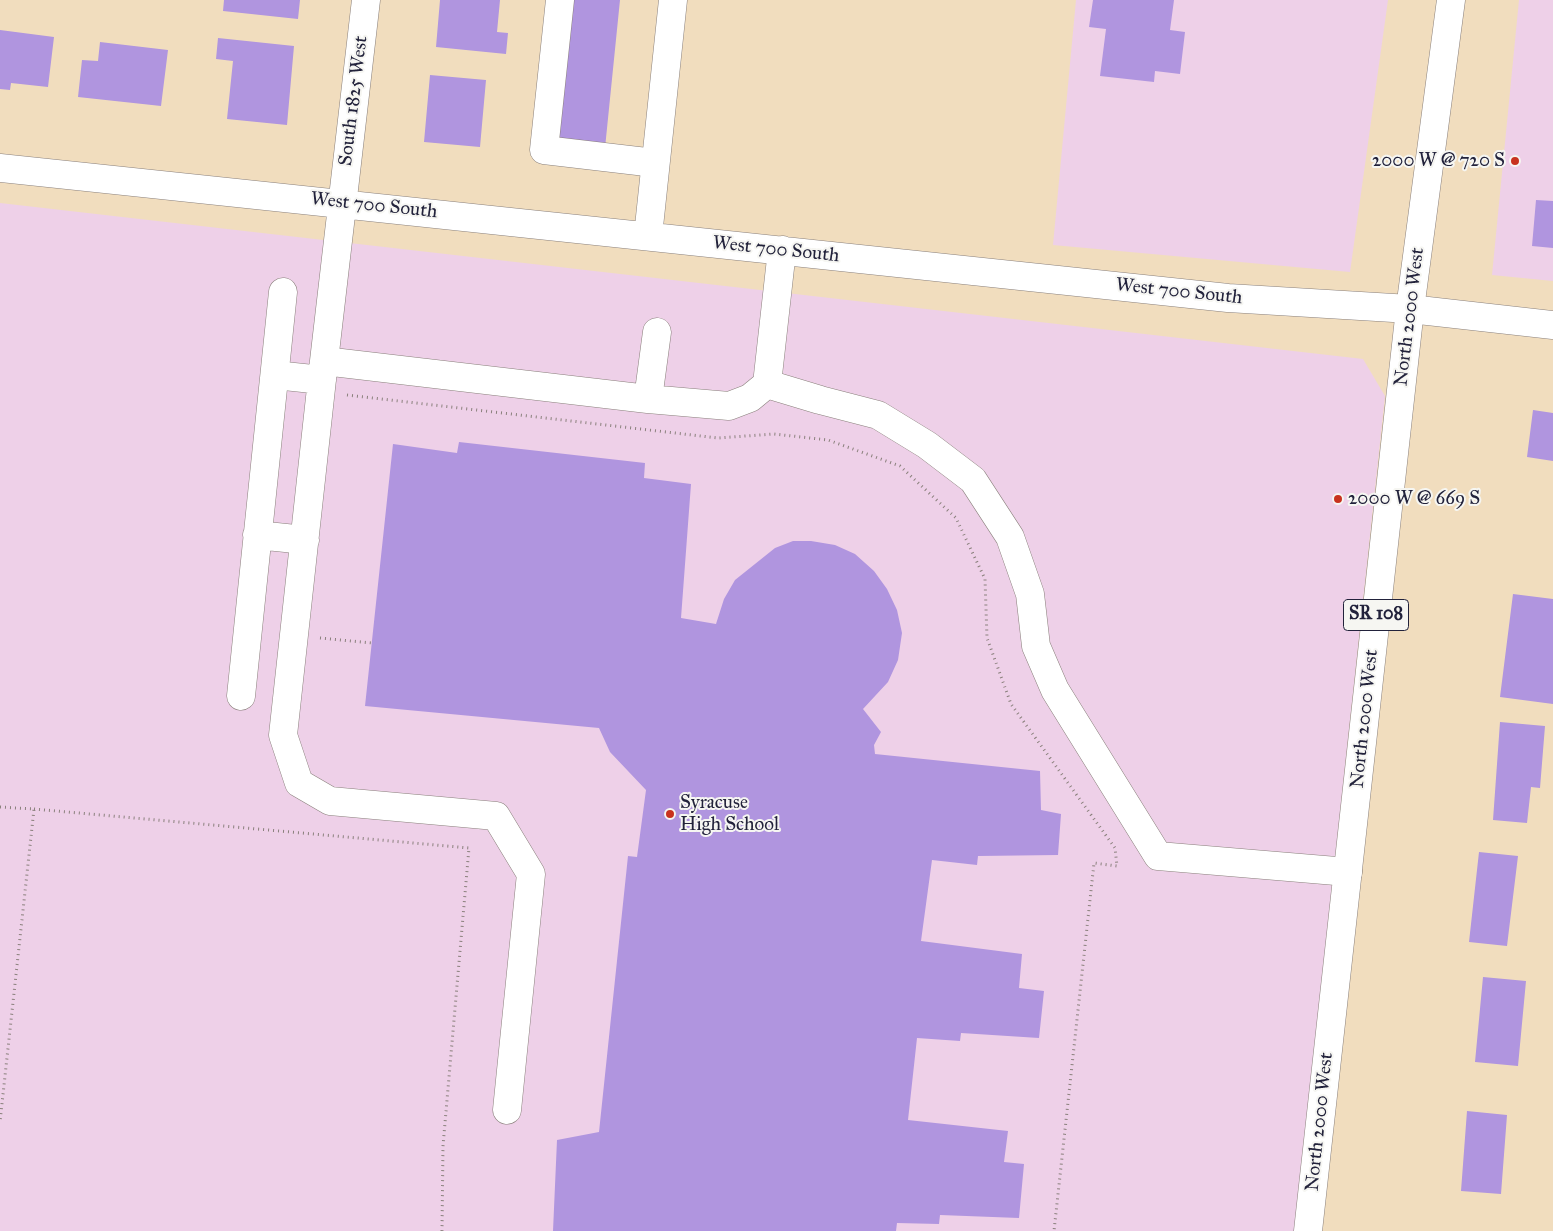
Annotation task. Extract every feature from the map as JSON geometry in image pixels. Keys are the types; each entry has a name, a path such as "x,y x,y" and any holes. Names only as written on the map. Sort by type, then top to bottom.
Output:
{"street":[{"name":"South 1825 West","path":"366,0 342,203 329,378 305,540 283,734 300,783 330,801 496,816 531,874 507,1110"},
{"path":"560,0 544,150 655,163"},
{"path":"648,236 673,0"},
{"name":"North 2000 West","path":"1308,1231 1410,309 1451,0"},
{"name":"West 700 South","path":"0,168 1228,298 1410,309 1553,325"},
{"path":"275,375 729,406 750,398 768,384 782,250"},
{"path":"241,696 283,292"},
{"path":"648,399 657,332"},
{"path":"768,384 878,416 927,444 972,480 1010,537 1030,594 1036,646 1055,690 1158,856 1348,872"},
{"path":"257,535 305,540"}],"path":[{"path":"329,378 718,438 774,434 828,440 900,466 956,518 985,579 987,638 1011,704 1115,848 1117,866 1094,863 1054,1231"},
{"path":"313,637 372,643"},
{"path":"0,807 469,848 443,1146 442,1231"},
{"path":"0,1122 34,810"}],"shaded area":[{"path":"1076,0 1388,0 1350,272 1053,245"},
{"path":"1519,0 1553,0 1553,281 1492,275"},
{"name":"Syracuse High School","path":"0,203 1363,359 1385,396 1295,1231 0,1231"}],"building":[{"path":"224,0 300,0 298,19 223,11"},
{"path":"440,0 500,0 497,32 508,33 506,54 436,47"},
{"path":"567,0 620,0 605,148 552,142"},
{"path":"1093,0 1174,0 1170,30 1185,32 1180,74 1155,71 1154,82 1100,76 1106,29 1089,27"},
{"path":"0,30 54,37 48,87 11,83 10,90 0,89"},
{"path":"218,38 294,46 287,125 227,119 233,61 216,59"},
{"path":"100,42 168,50 161,106 78,97 82,60 98,61"},
{"path":"430,75 486,80 480,147 424,142"},
{"path":"1536,200 1553,201 1553,248 1532,246"},
{"path":"1533,410 1553,413 1553,461 1527,457"},
{"name":"Syracuse High School","path":"459,442 645,463 644,478 691,484 681,618 716,624 724,599 735,580 775,548 793,541 811,541 835,545 855,554 874,571 887,589 897,610 902,633 898,660 888,682 863,709 881,732 874,745 875,754 1040,771 1041,810 1061,814 1058,855 978,856 977,865 932,860 921,941 1022,954 1019,988 1044,991 1039,1038 961,1033 960,1041 917,1038 908,1120 1008,1131 1004,1162 1024,1164 1019,1218 940,1215 939,1224 897,1223 896,1231 553,1231 557,1140 599,1132 628,856 637,857 646,790 610,752 599,728 365,706 393,444 457,453"},
{"path":"1513,594 1553,599 1553,704 1500,697"},
{"path":"1500,722 1545,726 1540,788 1531,787 1527,823 1493,820"},
{"path":"1479,852 1518,856 1507,946 1469,942"},
{"path":"1483,977 1526,981 1518,1066 1475,1062"},
{"path":"1467,1111 1507,1115 1501,1194 1461,1191"}],"place":[{"name":"2000 W @ 720 S","path":"1515,161"},
{"name":"2000 W @ 669 S","path":"1338,499"},
{"name":"Syracuse High School","path":"670,814"}]}
